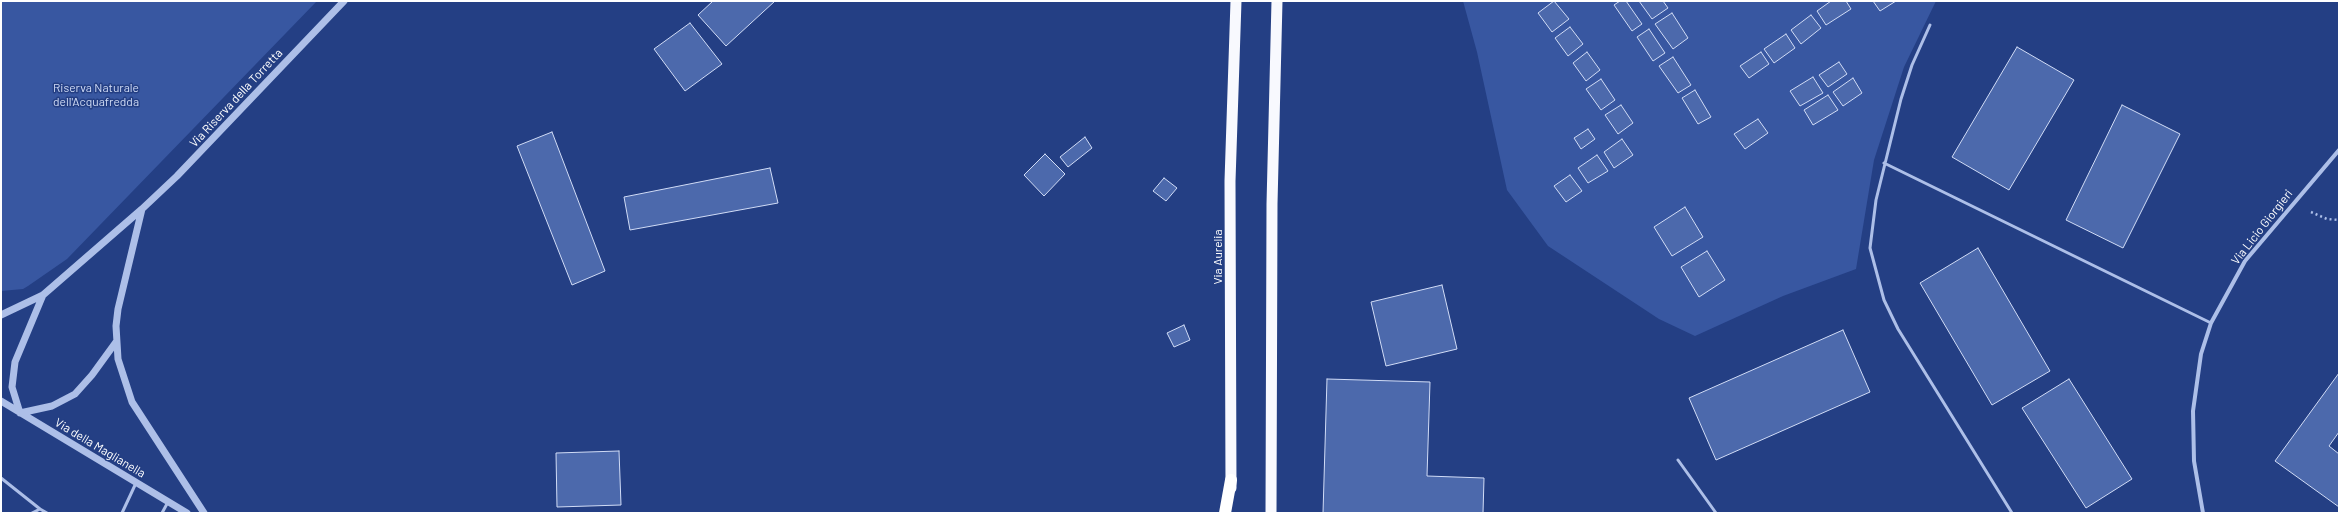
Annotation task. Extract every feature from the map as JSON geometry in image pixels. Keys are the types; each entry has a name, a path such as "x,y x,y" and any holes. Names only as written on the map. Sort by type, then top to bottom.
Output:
{"highway":[{"name":"Via Aurelia","path":"1230,513 1230,181 1236,1"},
{"path":"1271,513 1272,204 1277,1"},
{"path":"1277,23 1282,1"},
{"path":"1225,513 1230,480"}],"street":[{"name":"Via Riserva della Torretta","path":"43,295 142,209 177,176 344,1"},
{"name":"Via Licio Giorgieri","path":"2203,513 2194,461 2193,411 2201,354 2211,323 2245,261 2292,203 2339,150"},
{"path":"142,209 118,309 116,342 122,377 132,402 204,513"},
{"path":"43,295 20,350 13,375 12,387 20,413 52,406 75,394 92,375 116,342"},
{"path":"1,315 43,295"},
{"name":"Via della Maglianella","path":"1,401 187,513"}],"lane":[{"path":"1930,25 1912,65 1884,162 1871,226 1870,248 1884,300 1898,329 2012,513"},
{"path":"1884,162 2211,323"},
{"path":"1678,460 1716,513"},
{"path":"1,478 47,513"},
{"path":"122,513 136,483"},
{"path":"162,513 168,502"},
{"path":"32,513 40,509"}],"path":[{"path":"2292,203 2326,219 2339,220"}],"green space":[{"name":"Riserva Naturale dell'Acquafredda","path":"1,1 317,1 67,259 23,289 1,291"},
{"path":"1463,1 1936,1 1904,67 1874,160 1856,269 1783,296 1695,336 1659,319 1548,246 1507,190 1477,52"}],"building":[{"path":"713,1 775,1 726,46 698,15"},
{"path":"1554,1 1569,19 1552,32 1538,13"},
{"path":"1620,1 1626,1 1642,24 1632,31 1614,5"},
{"path":"1639,1 1663,1 1668,8 1652,19"},
{"path":"1831,1 1846,1 1851,9 1826,25 1817,11"},
{"path":"1873,1 1896,1 1880,11"},
{"path":"1672,13 1688,38 1673,49 1655,24"},
{"path":"1811,15 1821,28 1801,44 1791,30"},
{"path":"690,23 722,64 685,91 654,49"},
{"path":"1570,27 1583,44 1568,56 1555,38"},
{"path":"1649,29 1665,53 1653,61 1637,37"},
{"path":"1786,34 1795,48 1774,63 1764,49"},
{"path":"2017,47 2074,80 2009,190 1952,157"},
{"path":"1587,52 1600,70 1586,81 1573,63"},
{"path":"1761,52 1769,64 1749,78 1740,66"},
{"path":"1673,57 1691,85 1678,93 1659,66"},
{"path":"1839,62 1847,74 1828,87 1819,75"},
{"path":"1813,77 1823,93 1800,106 1790,91"},
{"path":"1853,78 1862,93 1843,106 1833,92"},
{"path":"1601,79 1615,100 1601,110 1586,89"},
{"path":"1695,90 1711,117 1698,124 1682,98"},
{"path":"1828,95 1838,110 1813,125 1804,110"},
{"path":"1621,105 1633,123 1618,134 1605,115"},
{"path":"2122,105 2180,134 2123,248 2066,220"},
{"path":"1758,119 1768,133 1745,149 1734,134"},
{"path":"1588,129 1595,139 1581,149 1574,138"},
{"path":"552,132 605,271 572,285 517,146"},
{"path":"1085,137 1092,148 1068,167 1060,157"},
{"path":"1622,139 1633,155 1614,168 1604,152"},
{"path":"1045,154 1065,174 1044,196 1024,175"},
{"path":"1597,155 1608,171 1588,183 1578,168"},
{"path":"770,168 778,203 630,230 624,197"},
{"path":"1570,175 1582,191 1566,202 1554,186"},
{"path":"1164,178 1177,188 1166,201 1153,191"},
{"path":"1685,207 1703,237 1672,256 1654,227"},
{"path":"1978,248 2050,371 1992,405 1920,283"},
{"path":"1707,251 1725,280 1699,297 1681,267"},
{"path":"1442,285 1457,349 1386,366 1371,302"},
{"path":"1184,325 1190,340 1174,347 1167,333"},
{"path":"1843,330 1870,392 1716,460 1689,398"},
{"path":"2339,373 2339,432 2329,446 2339,454 2339,507 2275,461"},
{"path":"1327,379 1430,382 1427,476 1484,478 1483,513 1323,513"},
{"path":"2069,379 2132,479 2086,508 2022,408"},
{"path":"619,451 621,505 557,507 556,453"}]}
